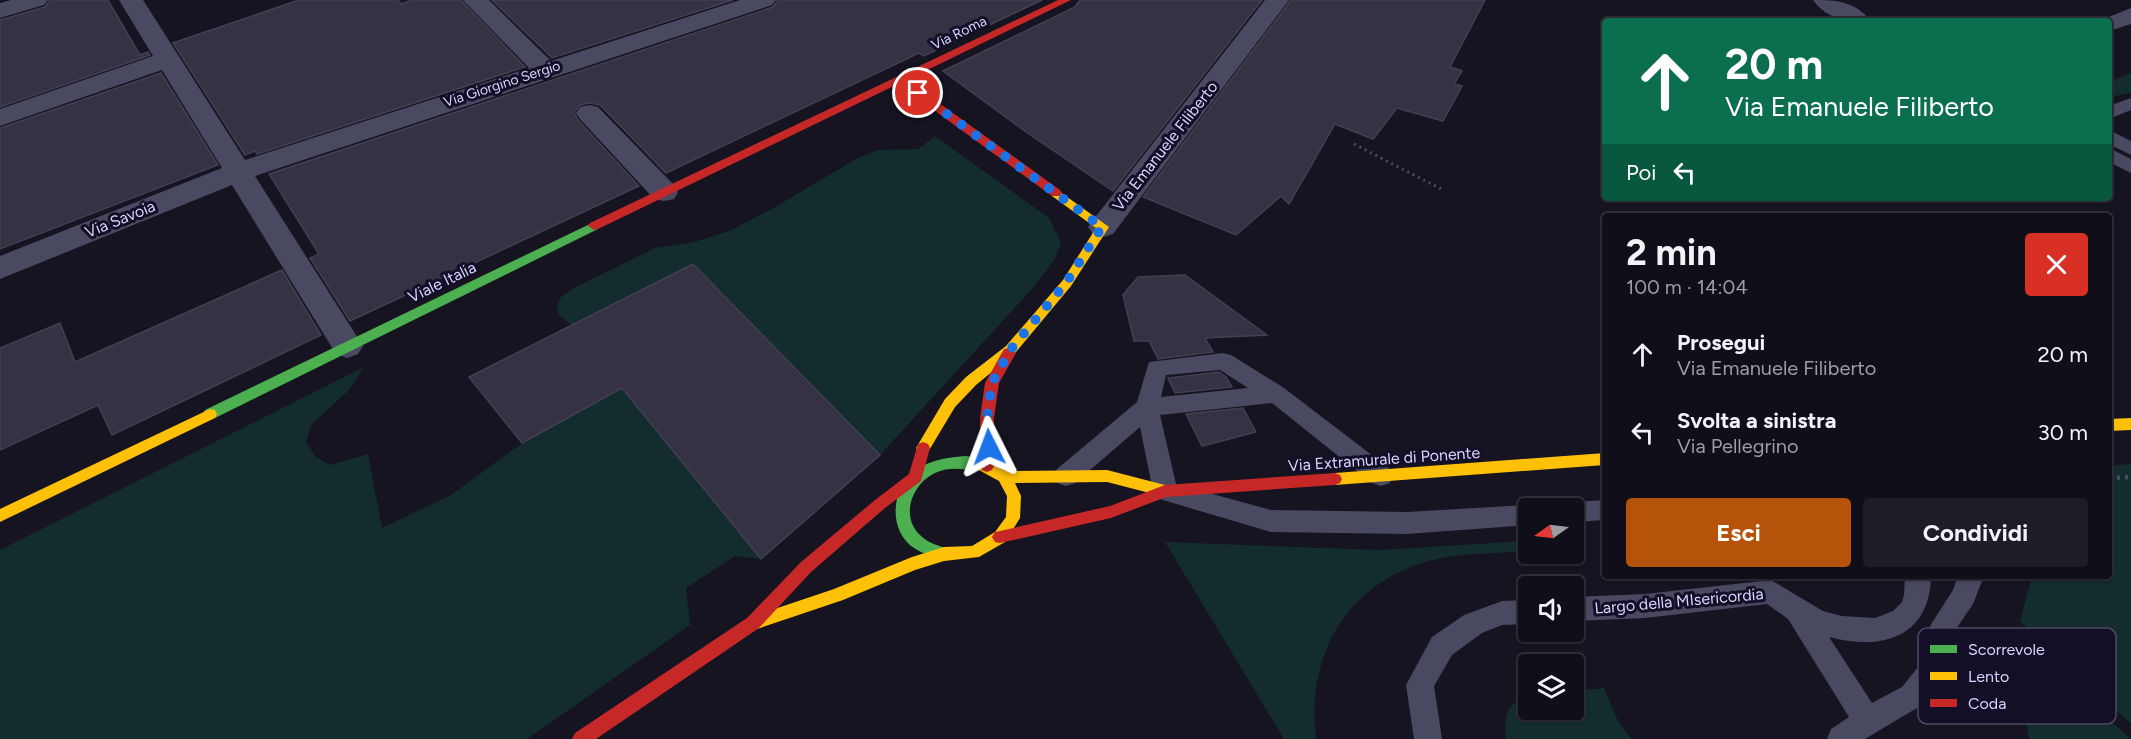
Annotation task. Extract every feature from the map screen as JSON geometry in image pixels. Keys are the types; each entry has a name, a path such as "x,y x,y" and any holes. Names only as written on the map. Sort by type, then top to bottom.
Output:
{"main road":[{"name":"Via Roma","path":"899,80 1064,0"},
{"path":"899,80 1102,227"},
{"name":"Viale Italia","path":"0,516 899,80"},
{"name":"Via Emanuele Filiberto","path":"1011,349 1066,283 1102,227"},
{"path":"987,465 987,418 992,383 1011,349"},
{"path":"916,477 920,453 950,403 971,381 1011,349"},
{"path":"2112,425 2131,424"},
{"name":"Via Extramurale di Ponente","path":"753,623 837,595 912,564 944,554 974,552 1000,537 1110,512 1165,491 1602,459"},
{"name":"Via Extramurale di Ponente","path":"581,739 753,623 806,567 880,504 938,464 964,460 987,465 1004,477 1107,477 1165,491"},
{"name":"Via Extramurale di Ponente","path":"916,477 902,499 903,523 918,543 944,554"},
{"path":"1000,537 1012,518 1014,496 1004,477"}],"street":[{"path":"0,11 36,0"},
{"path":"131,0 240,171 347,346"},
{"path":"475,0 545,70"},
{"name":"Via Giorgino Sergio","path":"240,171 762,0"},
{"name":"Via Emanuele Filiberto","path":"1102,227 1277,0"},
{"path":"1825,0 1853,18"},
{"path":"2112,23 2131,15"},
{"path":"0,118 168,59"},
{"path":"589,113 664,192"},
{"name":"Via Savoia","path":"0,268 240,171"}],"lane":[{"path":"2112,112 2131,103"},
{"path":"2112,138 2131,148"},
{"path":"2112,156 2131,167"},
{"path":"1381,476 1276,394 1223,361 1157,368 1147,407 1165,491 1271,521 1407,524 1518,516"},
{"path":"1066,476 1147,407 1276,394"},
{"path":"1584,511 1602,510"},
{"path":"1918,579 1919,598 1911,614 1943,626 1964,596 1970,579"},
{"name":"Largo della MIsericordia","path":"1584,609 1645,606 1770,592 1798,612 1825,624 1852,630 1893,626 1911,614"},
{"path":"1428,739 1420,685 1442,646 1473,624 1502,613 1518,612"},
{"path":"1798,612 1867,721"},
{"path":"1841,739 1867,721 1912,696 1918,688"}],"path":[{"path":"1354,144 1441,189"},
{"path":"2112,478 2131,477"}],"green space":[{"path":"2131,73 2131,93 2112,96 2112,81"},
{"path":"935,136 1049,218 1061,243 1054,260 1033,288 880,455 694,264 571,325 559,315 557,305 561,297 574,288 655,248 694,242 729,231 770,210 856,159 877,150 918,149"},
{"path":"364,367 349,390 311,425 306,442 316,457 330,465 368,454 382,528 451,495 522,443 622,388 761,559 735,556 686,588 690,625 527,739 0,739 0,550"},
{"path":"2131,464 2131,724 2116,710 2116,628 2028,628 2020,621 2031,579 2112,579 2112,466"},
{"path":"1165,542 1380,550 1518,542 1518,552 1459,555 1419,564 1392,576 1369,592 1350,610 1335,632 1324,656 1317,682 1316,739 1284,739"},
{"path":"1604,688 1618,721 1632,739 1506,739 1506,718 1515,702 1518,700 1518,720 1584,720 1584,690"},
{"path":"2027,724 2114,724 2131,739 2029,739"}],"building":[{"path":"50,0 108,0 140,55 148,52 150,55 0,107 0,20 45,7"},
{"path":"299,0 398,0 401,4 412,0 461,0 525,67 257,154 255,151 245,155 173,43"},
{"path":"492,0 733,0 552,58"},
{"path":"778,0 1042,0 924,56 919,53 666,173 600,105 589,103 580,105 574,112 578,120 639,186 350,321 310,258 319,254 269,174 773,7"},
{"path":"1080,0 1262,0 1113,191 1026,132 943,71 1075,7"},
{"path":"1291,0 1485,0 1450,67 1462,71 1454,84 1462,86 1443,121 1397,108 1373,139 1335,124 1289,204 1281,196 1236,235 1143,197"},
{"path":"161,73 218,165 0,249 0,128"},
{"path":"693,264 880,455 761,559 622,388 522,443 469,377"},
{"path":"282,270 321,335 112,435 98,405 0,450 0,348 60,323 75,362"},
{"path":"1185,275 1267,335 1205,338 1213,352 1158,359 1149,341 1134,341 1123,295 1138,277"},
{"path":"1219,372 1226,377 1232,387 1175,393 1168,378"},
{"path":"1243,408 1256,432 1202,446 1186,414"}],"traffic: fast":[{"path":"210,414 594,226"},
{"path":"944,554 921,545 912,537 904,520 904,497 918,476 928,470 954,462 980,464"}],"traffic: slow":[{"path":"923,448 950,403 971,381 1011,349 1067,283 1103,227 1056,193"},
{"path":"0,516 210,414"},
{"path":"2112,425 2131,424"},
{"path":"1335,479 1602,459"},
{"path":"757,622 837,595 912,564 944,554 974,552 1000,537 1013,518 1014,496 1004,477 980,464"},
{"path":"1004,477 1107,476 1165,491"}],"traffic: jam":[{"path":"594,226 1066,0"},
{"path":"899,80 1056,193"},
{"path":"987,466 987,418 992,383 1009,353"},
{"path":"581,739 753,623 806,567 880,504 916,477 923,448"},
{"path":"1000,537 1111,512 1165,491 1335,479"}],"route":[{"path":"918,93 1102,227 1066,283 1011,349 992,383 987,418 989,447"}]}
